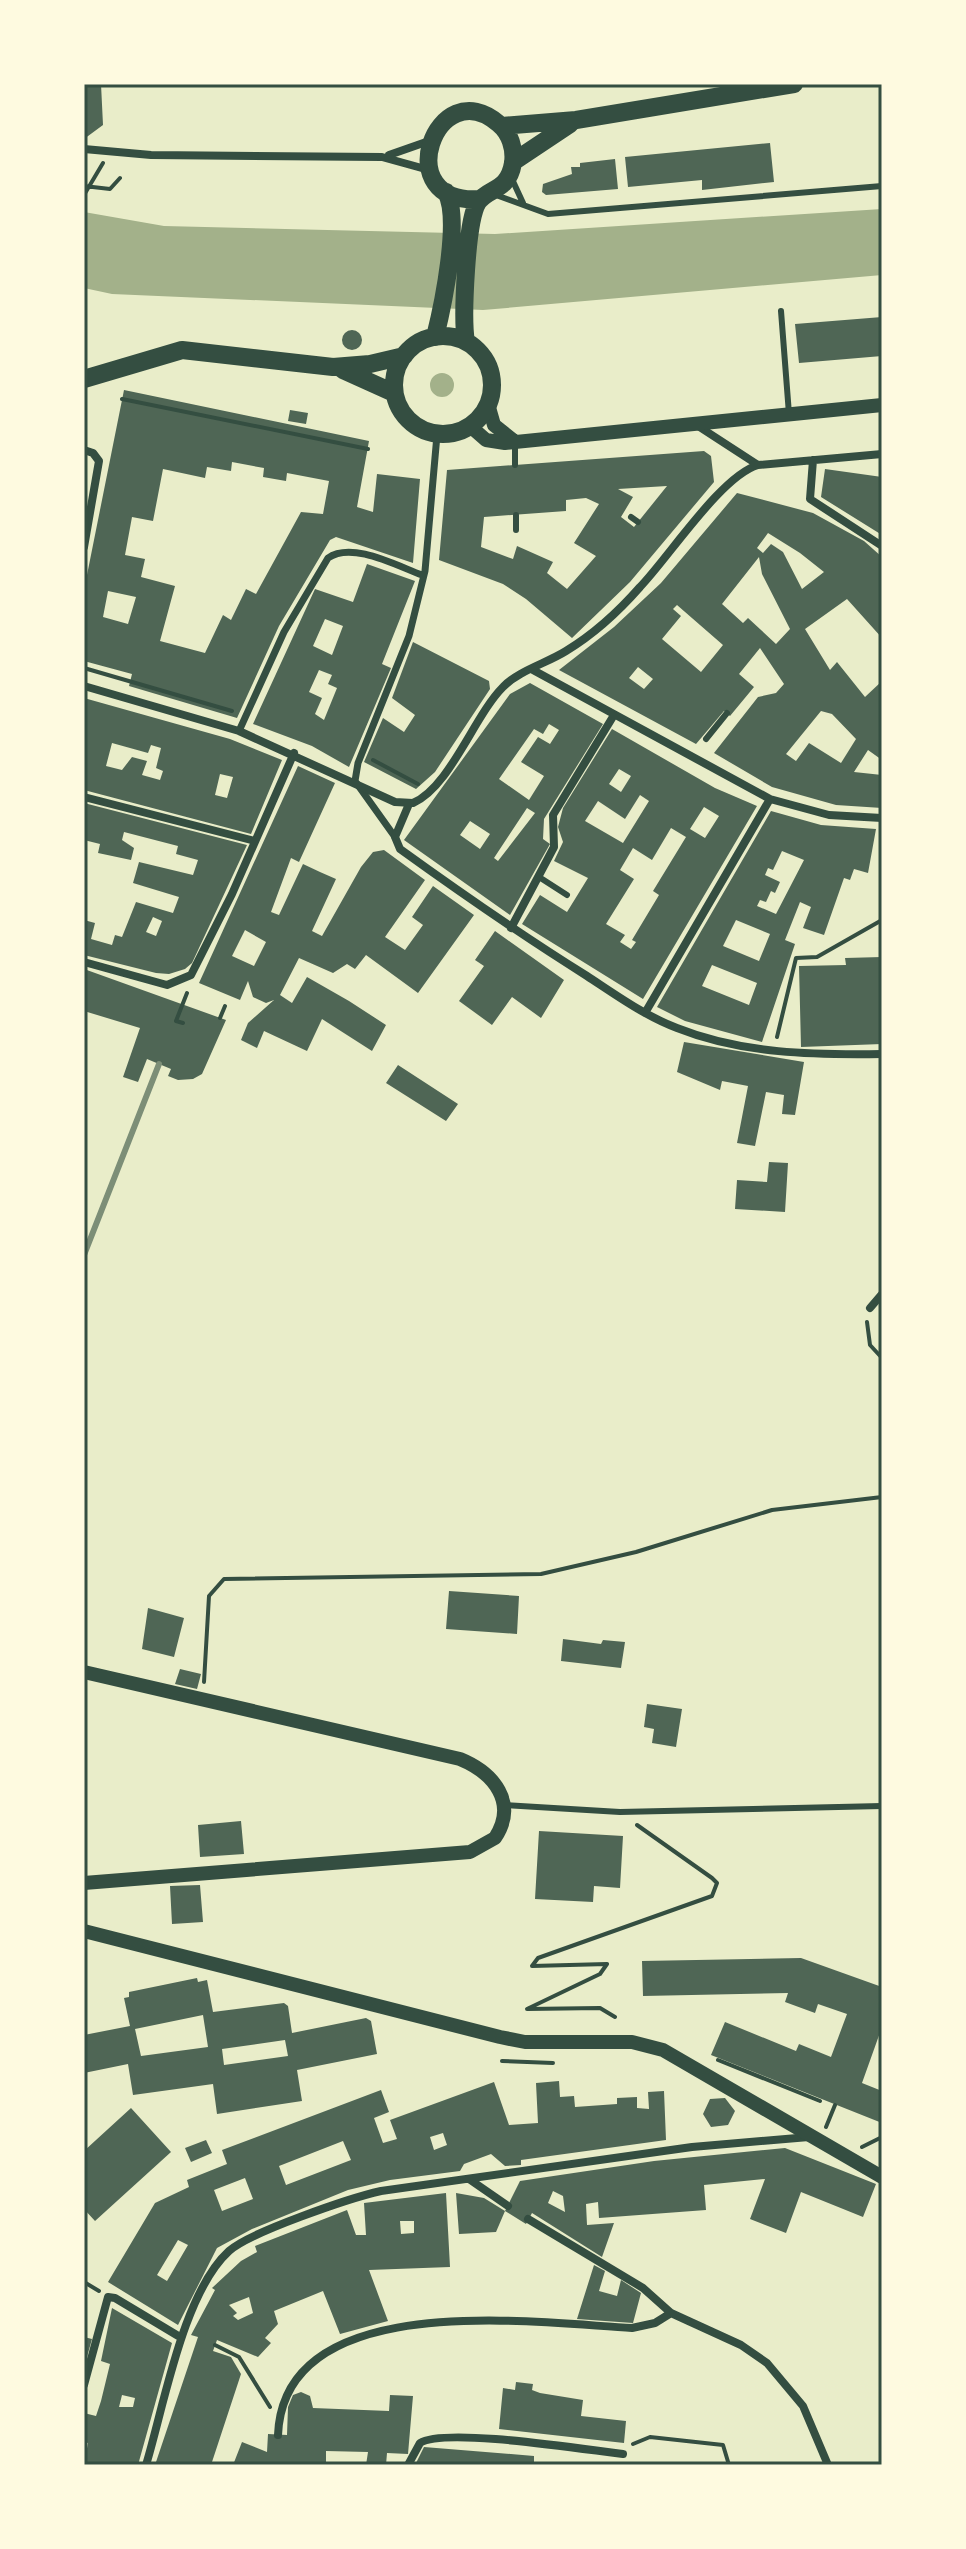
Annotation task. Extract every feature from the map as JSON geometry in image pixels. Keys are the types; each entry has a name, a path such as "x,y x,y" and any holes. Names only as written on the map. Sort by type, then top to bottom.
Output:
{"main road":[{"path":"435,337 441,310 452,208 446,192 429,170 430,141 448,118 461,113 476,113 502,126 576,120 710,91 794,84"},
{"path":"466,342 435,337 420,341 404,356 394,378 394,393 407,420 419,429 437,435 458,432 470,426 488,404 491,377 486,363 466,342 462,311 474,214 512,168 576,120"},
{"path":"502,126 513,149 512,168"},
{"path":"446,192 468,200 487,196"},
{"path":"84,379 182,350 333,367 370,364 404,356"},
{"path":"333,367 394,393"}],"street":[{"path":"382,157 430,141"},
{"path":"84,149 151,155 382,157 405,160 429,170"},
{"path":"488,404 494,425 515,441"},
{"path":"470,426 492,442 515,441 882,405"},
{"path":"694,423 758,465"},
{"path":"437,435 425,571 410,638 364,755 358,763 355,781 395,837 400,849 511,928 645,1013 683,1031 774,1051 808,1055 882,1054"},
{"path":"84,450 99,461 84,547"},
{"path":"84,686 239,731 294,753 395,802 409,804 422,797 503,687 578,643 638,590 732,480 758,465 882,454"},
{"path":"813,460 810,499 882,546"},
{"path":"239,731 310,584 333,554 348,551 422,575"},
{"path":"533,670 770,799 829,815 882,818"},
{"path":"511,928 554,847 553,815 614,715"},
{"path":"84,962 167,985 183,981 199,966 294,753"},
{"path":"84,797 255,841"},
{"path":"645,1013 770,799"},
{"path":"395,837 409,804"},
{"path":"870,1308 882,1294"},
{"path":"84,1672 460,1759 494,1779 503,1805 498,1834 484,1847 470,1852 84,1883"},
{"path":"84,1931 512,2039 649,2045 703,2070 881,2176"},
{"path":"146,2465 180,2337 215,2267 238,2245 356,2197 692,2147 818,2139"},
{"path":"469,2179 508,2206"},
{"path":"528,2219 643,2288 671,2313 741,2345 775,2370 803,2406 828,2465"},
{"path":"84,2385 108,2297 115,2298 180,2337"},
{"path":"278,2435 278,2420 288,2391 305,2370 335,2347 365,2335 449,2321 632,2328 655,2323 671,2313"},
{"path":"408,2465 420,2443 428,2439 473,2438 623,2454"}],"lane":[{"path":"512,168 523,203"},
{"path":"487,196 523,203 548,214 882,186"},
{"path":"781,311 789,414"},
{"path":"515,441 515,465"},
{"path":"516,515 516,530"},
{"path":"631,517 638,522"},
{"path":"665,543 673,549"},
{"path":"706,739 727,713"},
{"path":"539,877 567,895"},
{"path":"503,1805 620,1812 882,1806"}],"path":[{"path":"84,195 104,161"},
{"path":"86,187 110,189 120,178"},
{"path":"122,399 368,449"},
{"path":"84,668 246,716"},
{"path":"364,755 420,785"},
{"path":"776,1044 796,958 817,957 882,920"},
{"path":"183,1023 176,1021 188,990"},
{"path":"220,1018 225,1006"},
{"path":"870,1308 869,1341 882,1358"},
{"path":"202,1700 208,1601 212,1589 224,1579 541,1574 649,1548 772,1510 882,1497"},
{"path":"615,2017 600,2008 527,2009 600,1974 607,1964 532,1966 534,1962 712,1896 717,1883 620,1812"},
{"path":"502,2061 553,2063"},
{"path":"818,2139 835,2105"},
{"path":"215,2345 239,2357 278,2420"},
{"path":"623,2454 633,2444 650,2437 723,2445 729,2465"}],"shaded area":[{"path":"882,209 882,275 483,310 112,294 84,288 84,212 164,226 495,234"},
{"path":"442,373 451,376 454,385 451,394 442,397 433,394 430,385 433,376"}],"building":[{"path":"84,84 101,84 103,125 84,139"},
{"path":"770,143 774,182 702,190 702,180 628,187 625,157"},
{"path":"615,159 618,189 546,195 542,192 543,184 572,174 571,167"},
{"path":"882,317 882,356 799,363 795,324"},
{"path":"352,330 359,333 362,340 359,347 352,350 345,347 342,340 345,333"},
{"path":"124,390 369,441 357,507 373,512 377,474 420,479 413,563 336,537 330,540 279,626 237,718 129,686 132,674 84,661 84,590","holes":["232,462 264,468 263,477 286,481 287,473 329,481 323,514 301,512 256,594 246,589 231,620 223,615 205,653 160,641 175,586 141,577 145,559 125,555 132,517 153,521 163,469 205,478 207,467 231,471","108,591 136,597 128,624 103,617"]},
{"path":"290,410 308,413 306,424 288,421"},
{"path":"704,451 711,456 714,482 630,582 572,638 503,584 439,560 447,470","holes":["667,486 634,527 621,517 633,497 618,489","586,498 599,504 574,543 596,556 567,589 547,573 553,562 517,546 513,559 481,547 484,517 566,511 566,500"]},
{"path":"825,469 882,477 882,535 821,497"},
{"path":"737,493 813,513 864,541 882,557 882,638 847,599 805,629 830,670 837,662 865,697 882,681 882,760 868,750 854,772 882,775 882,808 836,805 772,787 714,753 758,697 776,693 784,684 760,648 739,674 754,687 730,716 724,711 696,744 559,670 614,627 661,583","holes":["768,533 824,572 802,589 783,552 771,544 763,553 757,548","759,557 762,574 790,629 776,644 748,618 743,623 722,604","677,605 723,645 701,672 662,639 681,616 673,609","638,667 653,679 644,689 629,678","821,711 832,714 856,739 841,763 809,743 796,761 786,754"]},
{"path":"367,564 415,581 382,664 391,668 349,767 312,746 253,724 315,589 353,602","holes":["325,619 343,626 332,655 313,646","319,670 332,675 328,684 337,688 324,720 315,714 322,698 309,692"]},
{"path":"413,642 489,681 490,689 435,772 416,789 364,762 383,718 404,732 415,715 392,698"},
{"path":"530,683 603,724 544,819 543,839 550,844 510,915 404,840 510,694","holes":["549,724 559,730 550,744 538,737 521,762 544,776 529,800 499,779 534,729 543,734","527,808 535,813 498,861 494,858","470,821 490,834 480,849 460,835"]},
{"path":"84,698 230,739 282,760 251,834 84,790","holes":["112,743 148,753 151,745 161,748 156,768 163,771 160,780 142,775 147,761 132,757 122,770 106,766","220,774 233,777 227,798 215,795"]},
{"path":"612,729 715,788 757,806 643,999 522,924 540,895 567,912 588,878 554,861 563,842 558,827 563,808","holes":["619,769 631,776 621,792 609,784","640,795 649,801 623,843 585,821 598,801 625,819","704,807 719,816 705,838 690,829","671,828 686,837 653,891 659,895 632,940 636,942 631,949 620,942 625,935 606,924 634,879 620,870 633,848 652,860"]},
{"path":"298,766 335,783 299,862 291,858 271,912 279,915 303,864 336,879 312,931 322,936 361,867 373,852 384,850 425,880 385,937 405,950 423,925 412,917 433,886 474,915 418,993 366,955 355,969 347,964 333,973 299,958 280,995 292,1003 307,977 349,1001 386,1025 372,1051 322,1019 307,1051 264,1031 257,1048 241,1040 248,1023 274,1000 266,1003 253,997 248,981 240,1000 199,983","holes":["245,930 266,942 254,966 232,956"]},
{"path":"84,803 247,845 192,963 185,969 169,974 156,973 84,955 84,920 95,923 91,939 112,945 115,935 122,937 136,902 173,913 179,897 133,883 139,862 193,875 198,860 176,854 178,846 124,832 122,840 134,848 131,860 98,853 100,844 84,840","holes":["153,917 162,921 156,936 146,932"]},
{"path":"771,811 821,825 876,829 868,873 854,869 850,880 844,878 824,935 803,928 811,907 800,902 785,940 795,944 762,1042 685,1021 657,1007","holes":["782,851 804,860 776,914 757,906 760,900 766,902 771,891 775,893 780,882 765,875 768,868 773,870","736,920 770,934 759,961 723,946","712,965 757,983 749,1005 702,986"]},
{"path":"495,931 564,980 541,1018 512,997 492,1025 459,1001 484,966 475,960"},
{"path":"882,957 882,1044 801,1047 799,966 846,965 845,958"},
{"path":"84,969 226,1020 202,1074 193,1079 178,1080 168,1076 171,1069 147,1059 138,1082 123,1077 140,1028 84,1011"},
{"path":"684,1042 804,1062 795,1115 782,1114 784,1095 766,1092 755,1146 737,1143 748,1086 722,1081 720,1090 677,1072"},
{"path":"398,1065 458,1104 446,1121 386,1083"},
{"path":"769,1162 788,1163 785,1212 735,1209 737,1180 767,1182"},
{"path":"449,1591 519,1596 517,1634 446,1629"},
{"path":"148,1608 184,1618 174,1657 142,1649"},
{"path":"563,1639 601,1644 603,1640 625,1642 621,1668 561,1661"},
{"path":"180,1669 201,1674 197,1689 175,1684"},
{"path":"647,1704 682,1709 676,1747 652,1743 654,1729 644,1727"},
{"path":"241,1821 244,1854 200,1857 198,1825"},
{"path":"539,1831 623,1836 620,1888 594,1886 593,1902 535,1899"},
{"path":"200,1885 203,1922 172,1924 170,1886"},
{"path":"801,1958 882,1987 882,2027 862,2083 882,2091 882,2123 711,2055 725,2022 796,2051 799,2044 831,2057 847,2014 818,2004 815,2013 785,2002 788,1993 643,1996 642,1961"},
{"path":"197,1978 198,1982 207,1980 213,2012 284,2003 288,2006 292,2033 366,2018 371,2021 377,2054 297,2070 302,2101 217,2114 213,2084 133,2095 128,2064 84,2073 84,2035 130,2026 124,1998 129,1997 129,1992","holes":["203,2015 208,2047 141,2056 135,2029","285,2040 288,2056 224,2065 222,2049"]},
{"path":"559,2081 560,2097 574,2096 575,2107 617,2104 617,2098 637,2097 637,2108 649,2109 648,2092 664,2091 666,2140 521,2160 521,2165 505,2166 491,2154 464,2164 460,2171 390,2180 348,2190 252,2229 217,2248 178,2325 108,2282 155,2203 189,2187 187,2180 227,2164 222,2150 381,2090 389,2112 374,2118 383,2143 397,2139 390,2120 494,2082 509,2125 538,2123 536,2083","holes":["443,2133 447,2145 434,2150 430,2137","343,2141 351,2160 286,2185 279,2166","245,2178 253,2199 222,2211 214,2190","178,2240 188,2245 167,2281 157,2275"]},
{"path":"725,2098 735,2111 728,2125 711,2127 703,2114 710,2099"},
{"path":"131,2108 171,2152 95,2221 84,2209 84,2151"},
{"path":"206,2140 212,2153 191,2162 185,2148"},
{"path":"785,2148 876,2184 863,2217 801,2192 786,2233 750,2219 765,2179 704,2185 706,2210 599,2218 598,2202 586,2204 587,2225 614,2223 602,2257 532,2213 526,2224 505,2211 520,2181 654,2161","holes":["553,2191 563,2196 565,2212 548,2203"]},
{"path":"446,2193 450,2267 369,2270 388,2321 340,2334 323,2291 274,2311 278,2324 265,2338 271,2343 258,2357 217,2340 213,2351 231,2357 241,2374 211,2465 155,2465 198,2337 191,2335 215,2290 212,2288 241,2261 257,2252 255,2246 347,2210 356,2235 366,2235 364,2203","holes":["400,2221 414,2221 414,2233 401,2234","249,2297 253,2313 238,2320 233,2316 237,2313 229,2305"]},
{"path":"456,2193 484,2198 505,2211 496,2232 459,2234"},
{"path":"594,2265 605,2271 599,2291 617,2296 621,2280 641,2293 633,2323 577,2319"},
{"path":"112,2308 172,2343 138,2465 84,2465 88,2443 84,2442 84,2413 96,2416 110,2364 101,2361","holes":["122,2395 135,2398 133,2407 119,2407"]},
{"path":"84,2337 92,2339 85,2364 84,2364"},
{"path":"516,2382 533,2384 532,2390 540,2393 583,2400 581,2416 626,2421 624,2443 499,2429 503,2388 515,2390"},
{"path":"301,2392 310,2396 313,2408 389,2411 390,2395 413,2396 408,2454 387,2453 386,2465 366,2465 368,2452 326,2451 326,2465 233,2465 242,2442 267,2452 268,2434 287,2435 288,2407 293,2395"},
{"path":"424,2447 534,2456 534,2465 415,2465"}],"railway":[{"path":"84,1255 159,1064"}]}
